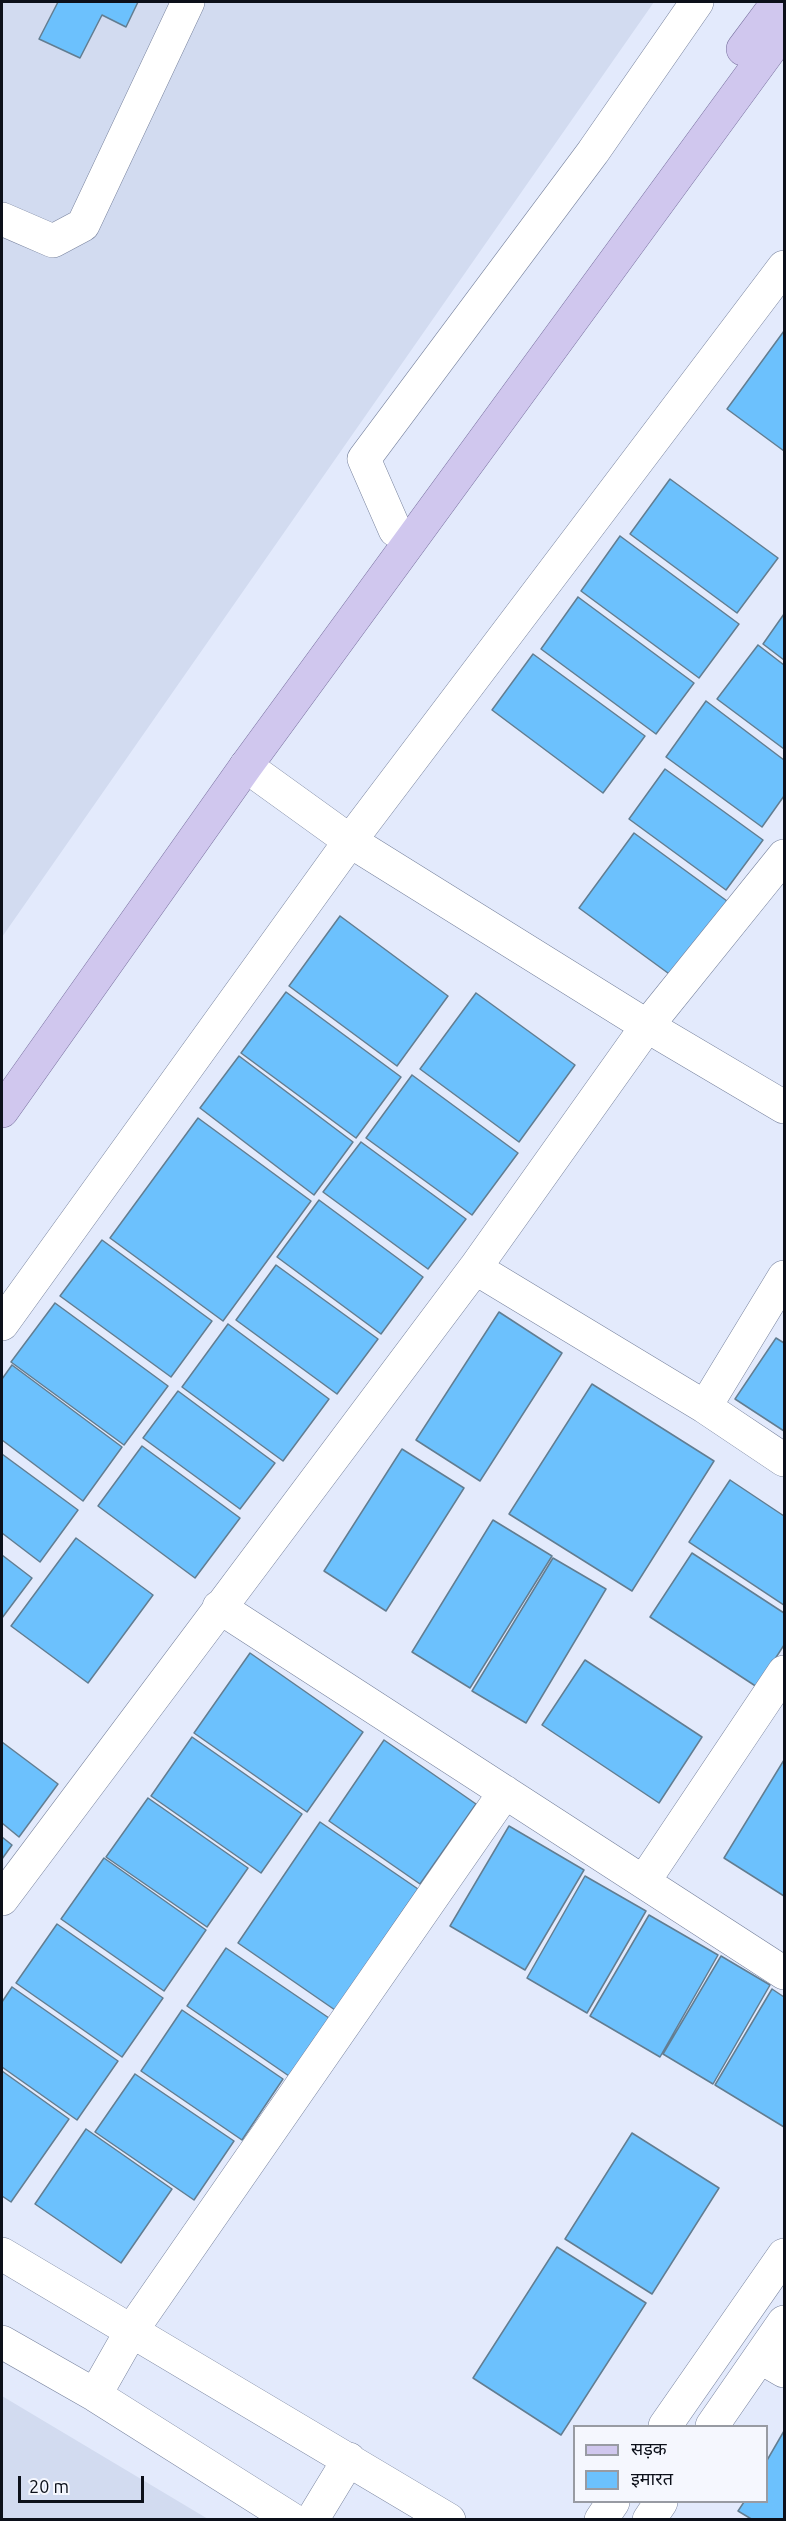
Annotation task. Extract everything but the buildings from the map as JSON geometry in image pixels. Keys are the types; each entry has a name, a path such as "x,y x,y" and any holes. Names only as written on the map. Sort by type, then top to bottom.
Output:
{"main road":[{"path":"2,1074 778,2"},
{"path":"2,1111 246,766 784,30"}],"street":[{"path":"2,219 54,241 83,225 188,2"},
{"path":"395,530 364,459 593,152 697,2"},
{"path":"2,1324 351,841 784,267"},
{"path":"246,766 351,841 647,1026 784,1107"},
{"path":"2,1899 475,1268 647,1026 784,856"},
{"path":"475,1268 705,1407 784,1460"},
{"path":"705,1407 784,1277"},
{"path":"219,1607 784,1973"},
{"path":"644,1881 784,1672"},
{"path":"95,2395 132,2330 505,1792"},
{"path":"2,2254 449,2520"},
{"path":"666,2425 784,2255"},
{"path":"714,2425 772,2364 784,2322"},
{"path":"2,2342 95,2395 293,2520"},
{"path":"312,2520 349,2459"},
{"path":"601,2520 612,2503"},
{"path":"649,2520 660,2503"}],"shaded area":[{"path":"2,2 654,2 2,937"},
{"path":"2,2396 208,2519 2,2519"}]}
